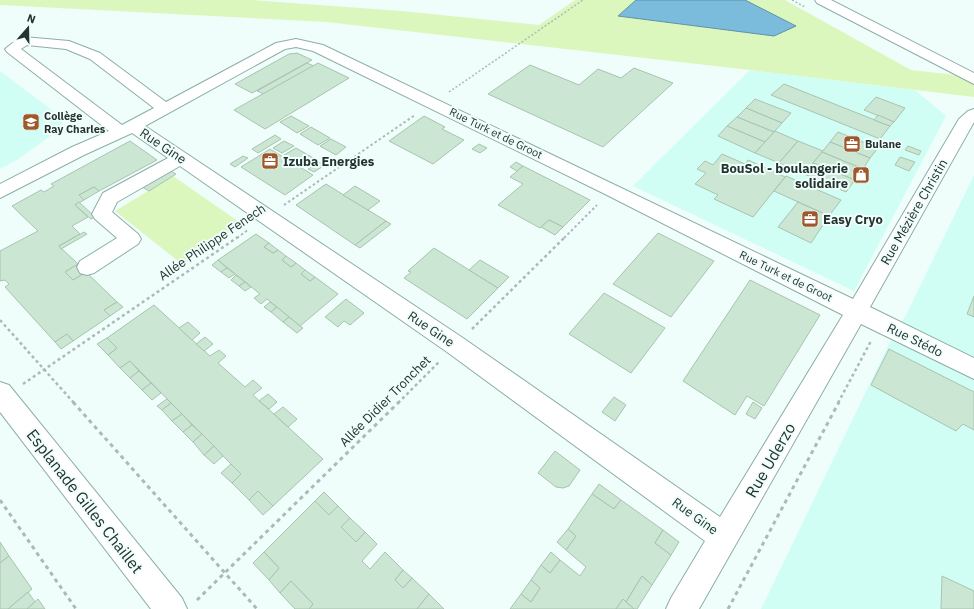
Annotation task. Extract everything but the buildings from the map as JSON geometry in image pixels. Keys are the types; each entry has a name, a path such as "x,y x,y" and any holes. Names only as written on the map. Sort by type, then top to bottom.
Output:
{"street":[{"path":"821,0 970,76"},
{"name":"Rue Gine","path":"165,109 95,56 69,45 24,41 12,48 116,134 181,158 455,345 725,538"},
{"name":"Rue Turk et de Groot","path":"116,134 281,46 296,43 318,48 612,190 857,312"},
{"name":"Rue Mézière Christin","path":"857,312 967,119 974,114"},
{"path":"0,183 81,141 116,134"},
{"path":"0,192 78,151 116,134"},
{"path":"0,202 86,156 116,134"},
{"path":"87,267 131,239 102,214 110,198 181,158"},
{"name":"Rue Stédo","path":"857,312 974,369"},
{"name":"Rue Uderzo","path":"682,609 857,312"},
{"name":"Esplanade Gilles Chaillet","path":"2,396 182,606"}],"path":[{"name":"Allée Philippe Fenech","path":"2,396 44,370 583,0"},
{"name":"Allée Didier Tronchet","path":"182,606 225,573 612,190"},
{"path":"0,320 257,609"},
{"path":"728,609 881,323"},
{"path":"0,500 76,609"}],"shaded area":[{"path":"750,70 915,90 946,116 854,291 633,186"},
{"name":"Collège Ray Charles","path":"0,71 61,117 63,127 17,160 0,169"},
{"path":"974,175 974,609 761,609 887,348 907,313"}],"green space":[{"path":"0,0 252,0 402,11 539,25 575,0 785,0 911,70 974,77 974,97 326,22 0,5"},
{"path":"173,176 242,224 183,265 115,211"}],"water":[{"path":"636,0 745,0 796,26 774,36 618,16"}],"place":[{"name":"Collège Ray Charles","path":"31,122"},
{"name":"Bulane","path":"852,144"},
{"name":"Izuba Energies","path":"270,161"},
{"name":"BouSol - boulangerie solidaire","path":"861,175"},
{"name":"Easy Cryo","path":"810,219"}]}
